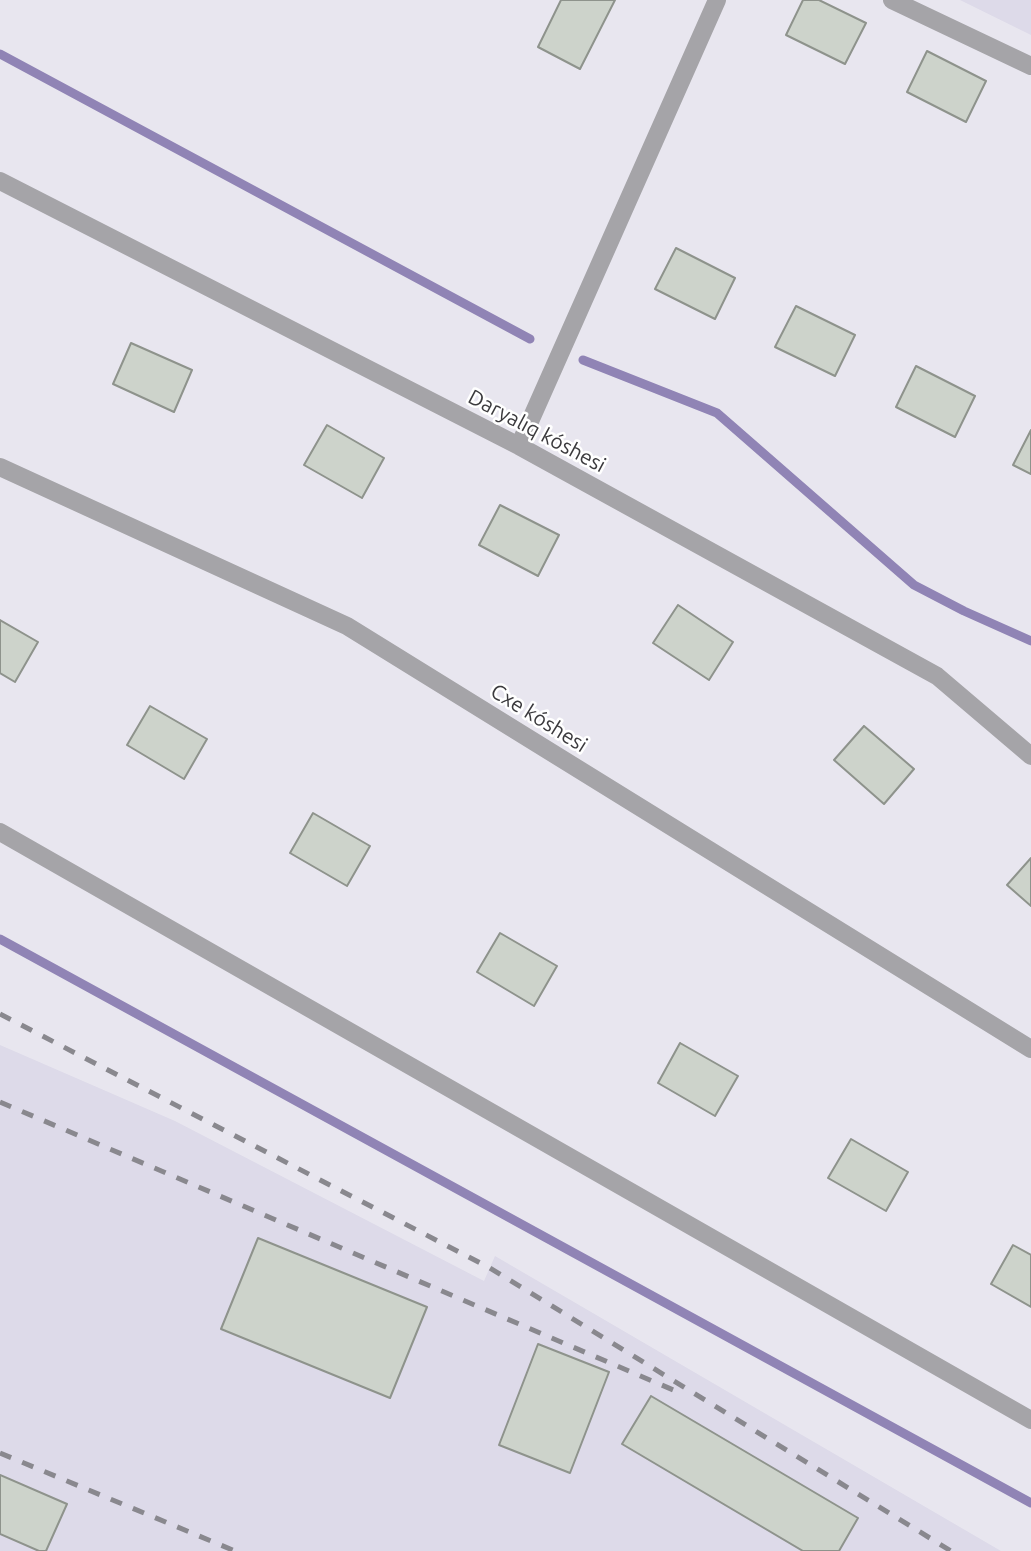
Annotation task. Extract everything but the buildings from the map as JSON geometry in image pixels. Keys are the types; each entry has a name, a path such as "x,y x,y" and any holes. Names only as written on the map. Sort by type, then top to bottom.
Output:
{"street":[{"path":"519,446 717,0"},
{"path":"892,0 1031,66"},
{"name":"Daryalıq kóshesi","path":"0,181 519,446 937,676 1031,756"},
{"name":"Cxe kóshesi","path":"0,467 347,626 1031,1049"},
{"path":"0,832 1031,1420"}],"shaded area":[{"path":"960,0 1031,0 1031,35"},
{"path":"0,1045 175,1121 484,1281 495,1256 1001,1551 0,1551"}],"waterway":[{"path":"0,54 530,339"},
{"path":"583,360 717,413 914,585 1031,641"},
{"path":"0,939 1031,1503"}],"railway":[{"path":"0,1014 490,1268 951,1551"},
{"path":"0,1102 678,1392"},
{"path":"0,1453 235,1551"}]}
